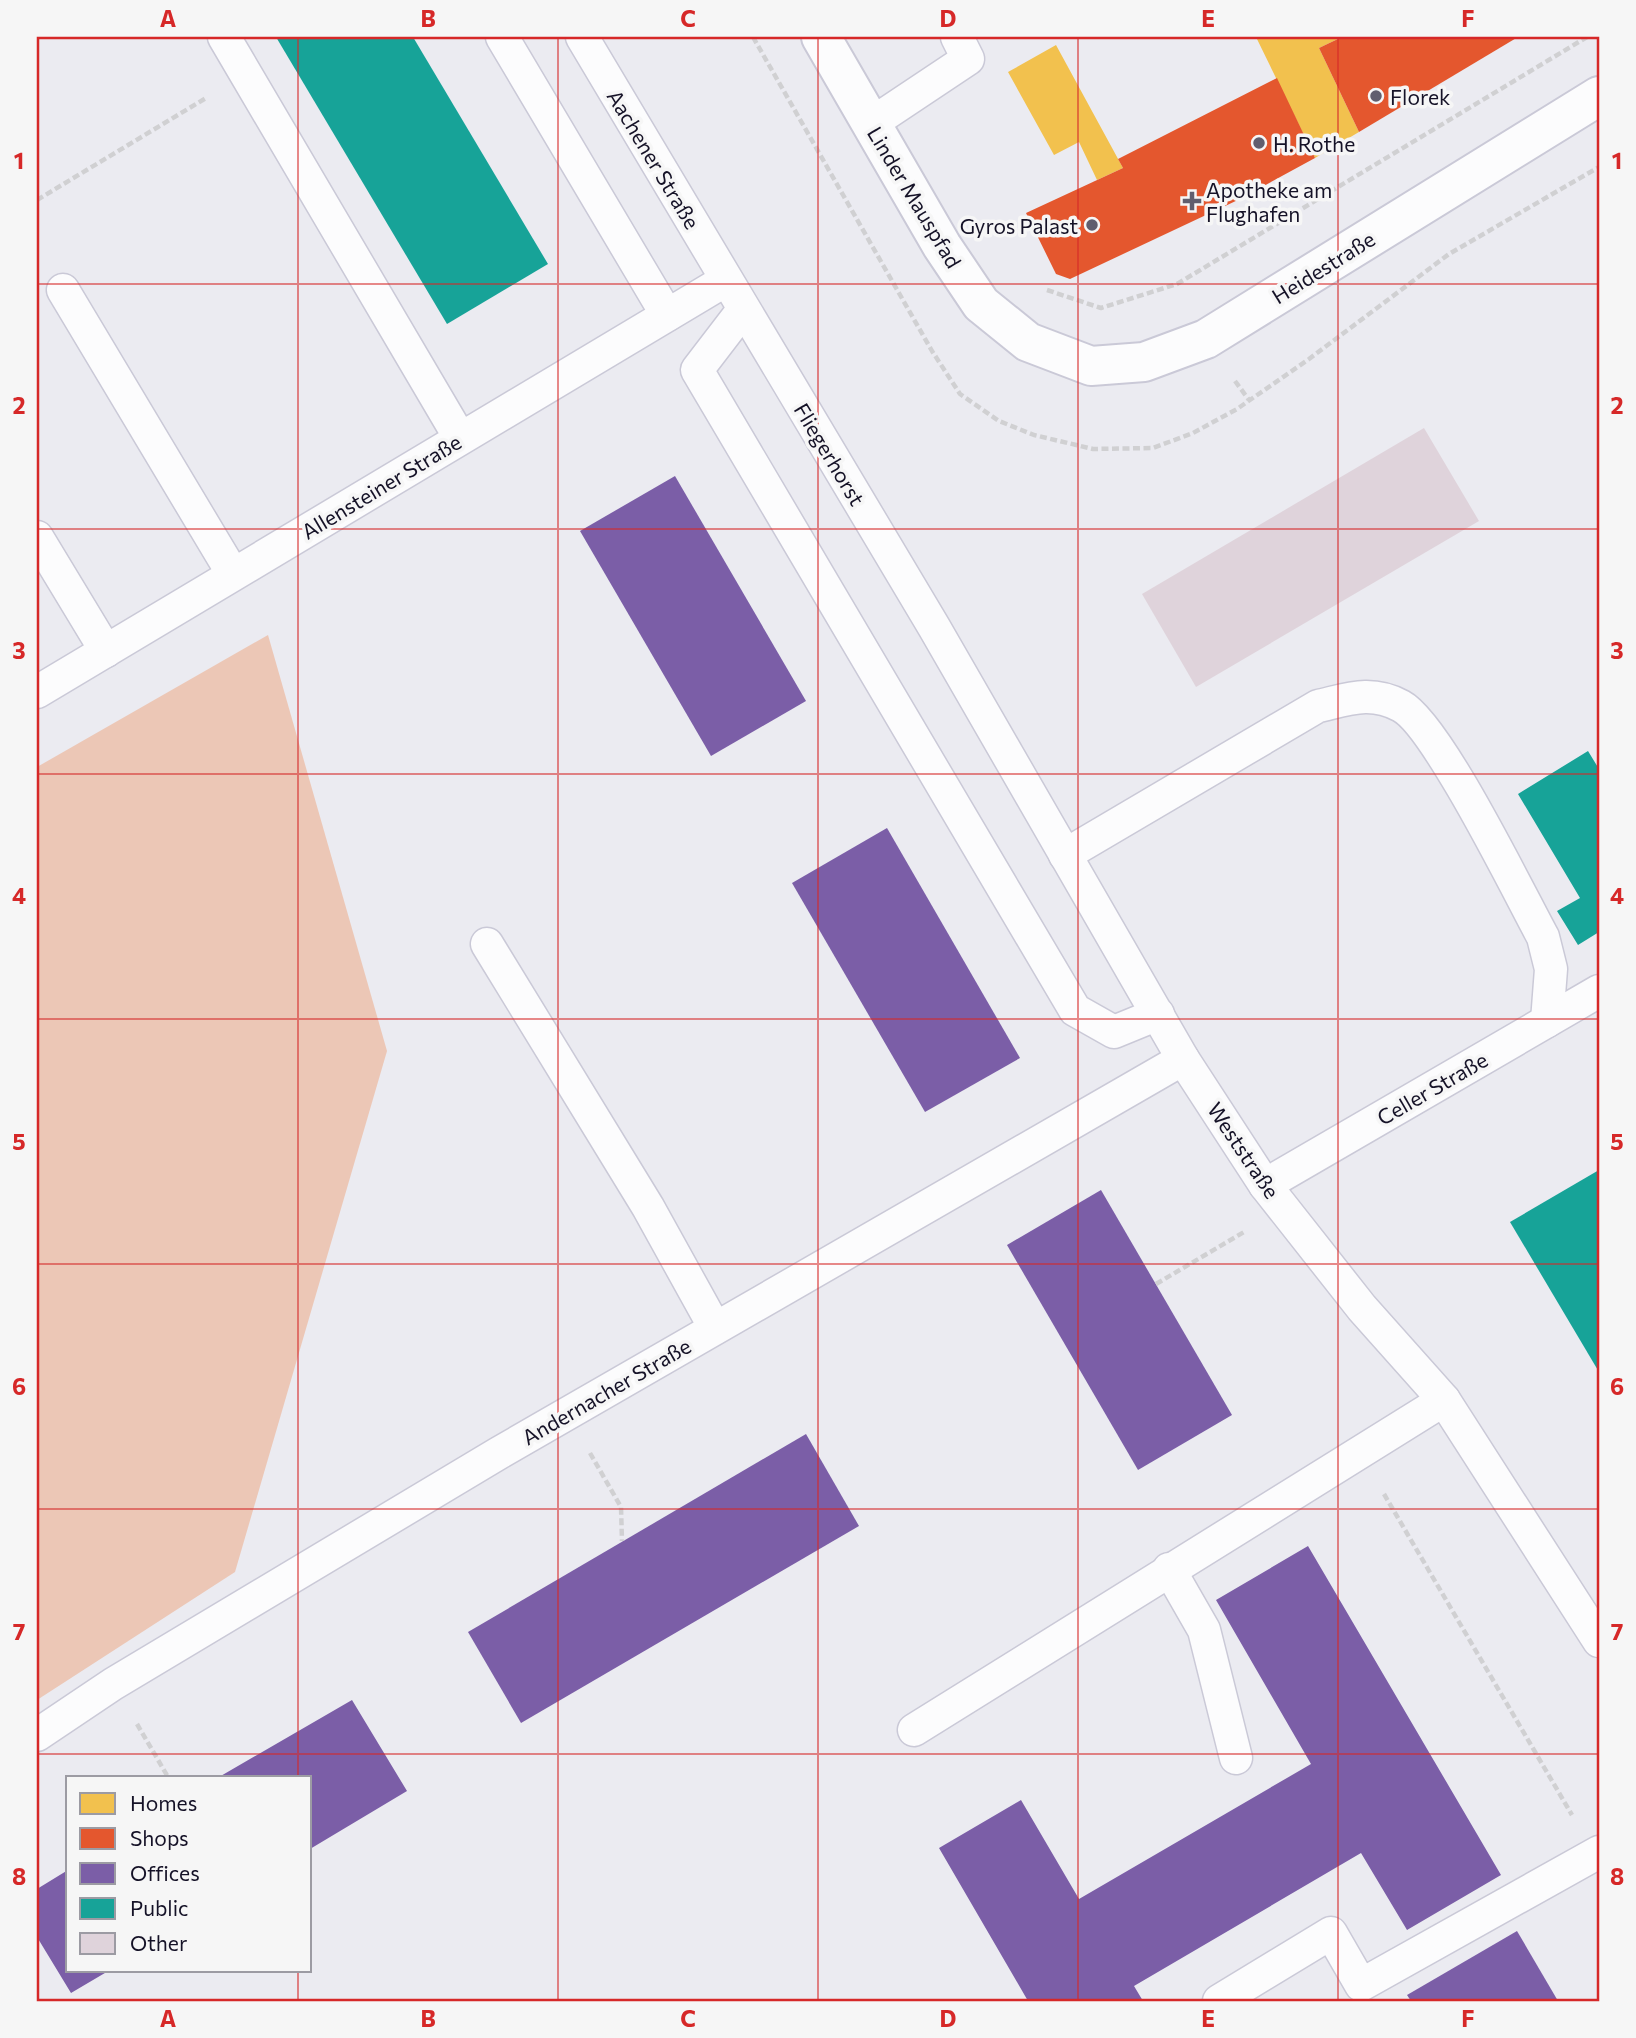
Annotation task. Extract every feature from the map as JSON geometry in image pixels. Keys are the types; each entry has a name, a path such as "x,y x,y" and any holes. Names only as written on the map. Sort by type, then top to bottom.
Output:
{"street":[{"name":"Linder Mauspfad","path":"821,37 942,246 981,304 1028,342"},
{"name":"Heidestraße","path":"1028,342 1091,366 1144,362 1206,339 1599,96"}],"lane":[{"path":"224,37 460,438"},
{"path":"502,37 667,315"},
{"name":"Aachener Straße","path":"582,37 726,281"},
{"path":"872,123 968,59 957,37"},
{"name":"Allensteiner Straße","path":"37,692 726,281"},
{"name":"Fliegerhorst","path":"726,281 934,627"},
{"path":"63,290 233,574"},
{"path":"743,310 697,370 1075,1010 1114,1032 1158,1014"},
{"path":"37,537 106,651"},
{"name":"Weststraße","path":"934,627 1184,1059 1275,1197 1362,1308 1444,1400 1599,1641"},
{"path":"1065,855 1318,706 1364,695 1402,707 1435,742 1543,937 1551,969 1547,1021"},
{"path":"487,944 648,1207 715,1328"},
{"name":"Celler Straße","path":"1275,1197 1547,1021 1599,991"},
{"name":"Andernacher Straße","path":"37,1735 113,1684 567,1413 1184,1059"},
{"path":"914,1730 1444,1400"},
{"path":"1169,1569 1204,1630 1236,1758"},
{"path":"1219,2001 1331,1933 1361,1985 1597,1853"}],"path":[{"path":"753,37 814,146"},
{"path":"1037,282 1045,289 1101,308 1177,284 1587,37"},
{"path":"37,200 246,74"},
{"path":"1156,1284 1275,1197"},
{"path":"567,1413 621,1507 622,1541"},
{"path":"1359,1451 1597,1853"},
{"path":"113,1684 167,1776"}],"shaded area":[{"path":"268,635 387,1051 235,1572 37,1700 37,767"}],"building: Homes":[{"path":"1256,37 1342,37 1319,48 1359,132 1315,158"},
{"path":"1056,45 1123,168 1097,180 1079,142 1054,155 1008,72"}],"building: Shops":[{"path":"1342,37 1518,37 1359,132 1319,48"},
{"path":"1277,78 1315,158 1240,199 1070,279 1056,274 1026,213 1123,168 1118,159"}],"building: Offices":[{"path":"675,476 806,701 711,756 580,531"},
{"path":"887,828 1020,1058 925,1112 792,883"},
{"path":"1101,1190 1232,1415 1138,1470 1007,1245"},
{"path":"806,1434 859,1526 521,1723 468,1632"},
{"path":"1308,1546 1501,1875 1407,1930 1361,1853 1134,1986 1143,2001 1028,2001 939,1848 1021,1800 1079,1899 1311,1764 1216,1600"},
{"path":"352,1700 407,1791 312,1848 312,1776 221,1776"},
{"path":"66,1871 66,1972 107,1972 71,1993 37,1937 37,1889"},
{"path":"1517,1931 1558,2001 1411,2001 1407,1995"}],"building: Public":[{"path":"276,37 413,37 548,264 447,324"},
{"path":"1588,751 1599,769 1599,932 1578,945 1557,911 1580,898 1518,794"},
{"path":"1599,1170 1599,1372 1510,1222"}],"building: Other":[{"path":"1424,428 1479,521 1196,687 1142,594"}],"place":[{"name":"Florek","path":"1376,96"},
{"name":"H. Rothe","path":"1259,143"},
{"name":"Apotheke am Flughafen","path":"1192,201"},
{"name":"Gyros Palast","path":"1092,225"}]}
